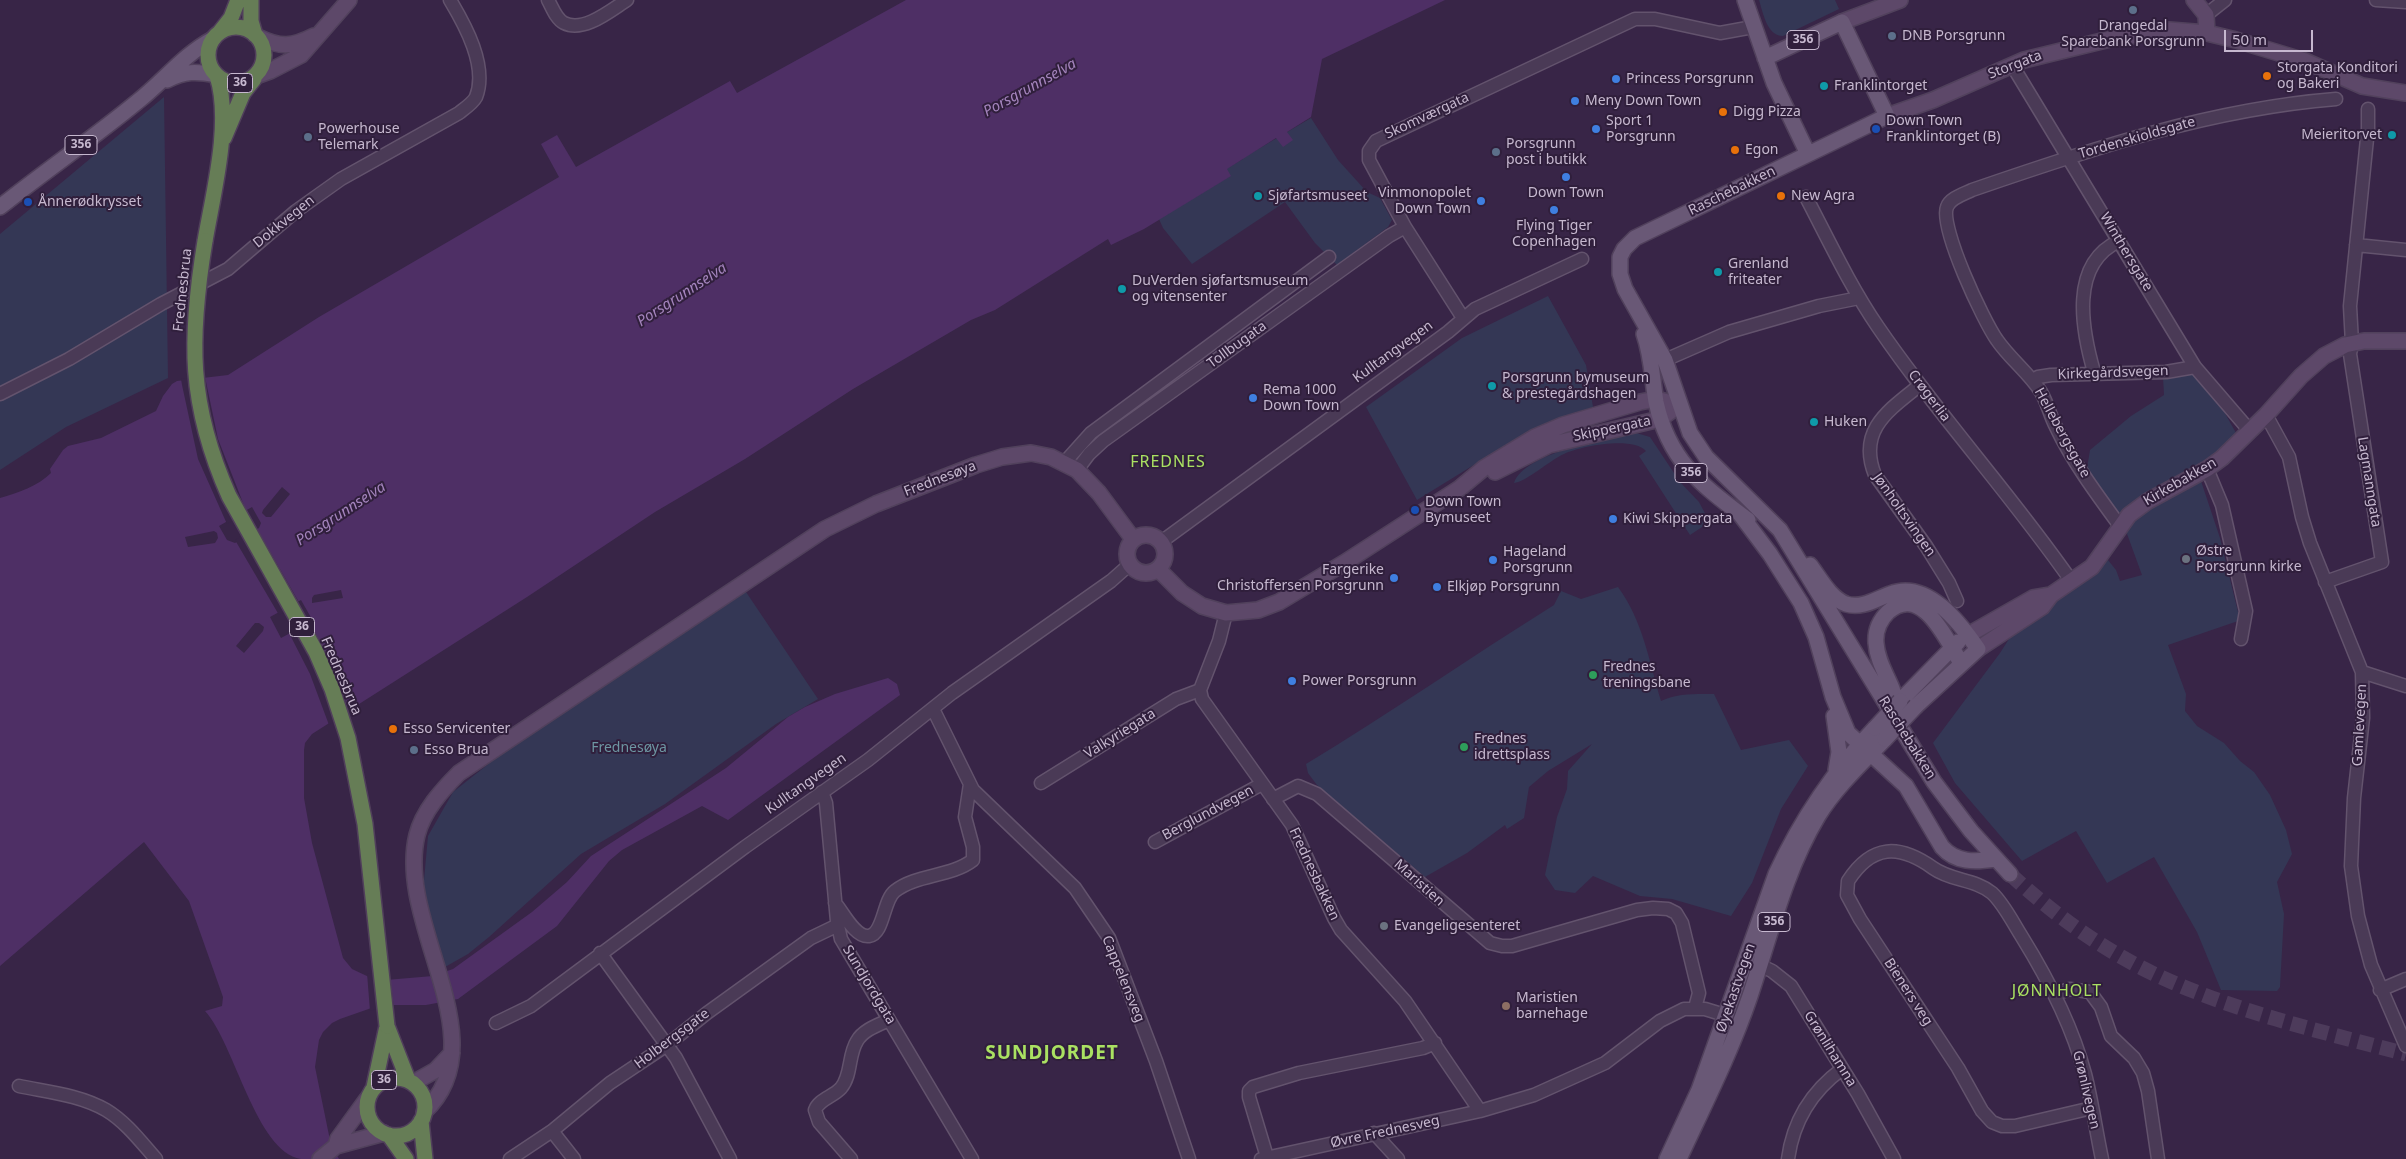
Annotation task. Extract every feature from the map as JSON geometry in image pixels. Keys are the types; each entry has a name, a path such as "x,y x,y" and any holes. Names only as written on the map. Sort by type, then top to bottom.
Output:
{"highway":[{"name":"36","path":"222,144 222,90 210,67 209,48 231,18 238,0"},
{"name":"36","path":"222,144 243,93 263,64 264,50 251,21 251,0"},
{"path":"217,35 232,27 245,28 257,36"},
{"name":"36","path":"216,76 229,83 243,83 255,76"},
{"name":"Frednesbrua","path":"222,144 205,241 194,330 196,381 202,418 218,472 228,496 316,652 343,721 357,776 365,824 387,1026"},
{"name":"36","path":"387,1026 411,1082 423,1096 426,1159"},
{"name":"36","path":"387,1026 371,1093 368,1116 371,1123 387,1134 406,1159"},
{"name":"36","path":"371,1093 390,1078 411,1082"},
{"path":"387,1134 408,1133 423,1116"}],"main road":[{"path":"1745,0 1774,83 1808,154"},
{"name":"356","path":"1765,58 1842,22"},
{"path":"1842,22 1887,116"},
{"name":"356","path":"0,207 161,83 187,55 217,35"},
{"name":"356","path":"161,83 183,72 203,72 216,76"},
{"name":"Storgata","path":"1808,154 1887,116"},
{"name":"Raschebakken","path":"1808,154 1650,230 1628,244 1620,257 1620,274 1637,311 1650,350 1660,419 1670,444 1686,467 1705,486 1773,541 1816,593"},
{"name":"Raschebakken","path":"1637,311 1654,337 1665,360 1690,433 1700,449 1780,530 1816,593 1946,799 1995,859 2010,874"},
{"name":"356","path":"1740,514 1780,568 1801,603 1822,654 1833,697 1839,752 1836,770"},
{"name":"356","path":"1780,530 1830,592 1839,600 1853,605 1862,605 1902,591 1920,594 1937,604 1968,634 1978,649 1961,662 1916,706 1880,733"},
{"name":"356","path":"1903,732 1892,688 1878,658 1876,635 1880,622 1894,608 1906,605 1919,608 1936,621 1961,662"},
{"name":"356","path":"1865,749 1880,733 1911,688 1951,647 1968,634"},
{"name":"356","path":"1833,697 1848,733 1906,786 1942,847 1948,853 1971,861 1995,859"},
{"name":"Øyekastvegen","path":"1679,1159 1734,1018 1753,962 1776,874 1791,842 1817,797 1836,770 1865,749"},
{"name":"Øyekastvegen","path":"1753,962 1812,827 1865,749"},
{"name":"Øyekastvegen","path":"1667,1159 1698,1090 1734,1018"}],"street":[{"path":"255,76 270,71 301,55 349,0"},
{"name":"Dokkvegen","path":"0,394 69,359 160,304 228,269 296,211 341,179 459,114 475,99 480,82 472,44 450,0"},
{"path":"548,0 556,15 564,23 581,25 600,17 627,0"},
{"path":"1842,22 1900,0"},
{"path":"2194,0 2206,15 2207,33"},
{"path":"2206,15 2225,0"},
{"path":"2376,0 2406,2"},
{"name":"Skomværgata","path":"1463,318 1404,227 1369,160 1369,151 1376,141 1634,19 1646,17 1720,33 1753,27"},
{"name":"Storgata","path":"1887,116 1933,100 2012,65 2058,50 2110,39 2169,30 2207,33 2288,55 2362,86 2406,93"},
{"path":"257,36 271,44 294,46 320,33"},
{"name":"Winthersgate","path":"2012,65 2066,158 2084,182 2195,367 2250,431"},
{"name":"Tordenskioldsgate","path":"1947,206 1955,198 1972,190 2066,158 2204,119 2295,102 2336,99"},
{"path":"2352,343 2350,306 2368,109"},
{"name":"Crøgerlia","path":"1806,197 1859,298 1920,385 2072,582"},
{"name":"Hellebergsgate","path":"1947,206 1946,218 1951,234 1963,271 1983,318 2006,352 2032,380 2048,405 2060,435 2120,526"},
{"name":"Tollbugata","path":"1071,466 1089,454 1103,441 1404,227"},
{"path":"2094,372 2082,308 2083,292 2098,256 2110,245 2119,241"},
{"path":"2356,245 2406,250"},
{"path":"1134,539 1099,493 1071,466 1091,433 1329,257"},
{"name":"Kulltangvegen","path":"1161,542 1448,332 1463,318 1475,310 1582,259"},
{"path":"1665,360 1729,332 1818,306 1859,298"},
{"name":"Kirkebakken","path":"1978,649 2042,607 2051,595 2092,567 2128,515 2148,501 2207,468 2232,449 2313,364 2335,350 2352,343 2375,340 2406,341"},
{"name":"Lagmanngata","path":"2325,582 2382,562 2350,354 2352,343"},
{"name":"Kirkegårdsvegen","path":"2032,380 2044,376 2094,372 2166,372 2195,367"},
{"name":"Jønholtsvingen","path":"1920,385 1881,419 1872,434 1870,464 1874,475 1942,571 1957,601"},
{"name":"Skippergata","path":"1158,569 1168,581 1202,606 1226,613 1249,612 1279,602 1344,563 1460,488 1484,468 1535,437 1582,419 1640,402 1656,399 1679,405"},
{"name":"Skippergata","path":"1460,488 1489,476 1548,444 1660,419 1679,405"},
{"name":"Gamlevegen","path":"2266,415 2289,457 2302,517 2325,582 2362,672 2363,718 2354,798 2351,866 2358,916 2371,965 2380,990 2406,1046"},
{"name":"Frednesøya","path":"423,1116 438,1098 446,1084 452,1054 453,1031 414,882 414,859 417,834 437,797 459,772 805,541 844,519 876,504 1002,457 1032,453 1071,466"},
{"path":"2207,468 2222,505 2246,611 2241,638"},
{"path":"1145,534 1157,538 1161,542 1166,553 1162,565 1153,573 1140,573 1130,565 1126,551 1134,539 1145,534"},
{"name":"Kulltangvegen","path":"496,1023 531,1006 868,760 933,709 1098,591 1130,565"},
{"name":"Kirkebakken","path":"1968,634 2033,598 2051,595"},
{"path":"1200,690 1219,640 1226,613"},
{"path":"2362,672 2406,686"},
{"name":"Valkyriegata","path":"1041,783 1176,699 1200,690"},
{"name":"Frednesbakken","path":"1200,690 1202,699 1212,716 1292,825 1341,930 1387,979 1435,1043 1480,1111"},
{"name":"Cappelensveg","path":"933,709 970,784 981,799 1075,888 1109,938 1156,1061 1189,1159"},
{"path":"835,902 858,932 868,936 873,935 879,927 887,902 895,891 920,880 962,866 973,860 974,855 965,817 970,784"},
{"name":"Berglundvegen","path":"1155,842 1262,784"},
{"name":"Maristien","path":"1273,799 1298,786 1317,794 1381,847 1448,908 1496,945 1512,946 1637,910 1663,908 1672,910 1680,918 1699,992 1696,1008"},
{"name":"Sundjordgata","path":"822,792 826,804 838,925 846,948 972,1159"},
{"name":"Bieners veg","path":"1958,880 1942,875 1915,856 1903,851 1891,850 1868,858 1852,875 1846,889 1860,919 1958,1068 1982,1111 1992,1122 2002,1126 2015,1126 2092,1108"},
{"name":"Grønlivegen","path":"1958,880 1983,887 1994,895 2036,959 2064,1014 2085,1074 2102,1159"},
{"name":"Holbergsgate","path":"510,1159 552,1130 610,1083 667,1045 707,1013 811,938 838,925"},
{"path":"600,954 667,1045 713,1125 730,1159"},
{"name":"Grønlihamna","path":"1753,962 1791,986 1894,1159"},
{"path":"2380,990 2406,979"},
{"path":"2054,994 2070,988 2090,992 2101,1007 2111,1036 2140,1066 2148,1091 2158,1159"},
{"path":"1480,1111 1534,1095 1581,1075 1617,1055 1669,1015 1696,1008 1734,1018"},
{"path":"851,1159 819,1122 815,1110 818,1104 837,1092 843,1085 857,1041 868,1030 889,1020"},
{"path":"1264,1158 1249,1097 1249,1091 1253,1087 1299,1073 1423,1048 1435,1043"},
{"path":"411,1082 436,1070 452,1054"},
{"path":"1788,1159 1792,1138 1801,1114 1823,1084 1842,1069"},
{"path":"19,1086 58,1094 107,1110 131,1130 156,1159"},
{"path":"336,1146 338,1139 371,1093"},
{"name":"Øvre Frednesveg","path":"1264,1158 1480,1111"},
{"path":"552,1130 574,1159"},
{"path":"1374,1133 1398,1159"},
{"path":"320,1159 336,1146 387,1134"}],"green space":[{"path":"1759,0 1835,0 1839,9 1783,36 1778,35 1769,28"},
{"path":"164,97 168,378 66,427 0,470 0,234"},
{"path":"1311,118 1338,160 1367,192 1380,198 1392,220 1388,227 1337,265 1315,243 1285,202 1192,264 1163,228 1159,219 1230,176 1226,169"},
{"name":"Porsgrunn bymuseum & prestegårdshagen","path":"1548,296 1586,365 1593,407 1546,425 1511,442 1417,500 1366,407 1462,338"},
{"path":"2202,372 2236,433 2198,472 2220,538 2239,616 2238,621 2168,645 2186,694 2185,711 2197,726 2224,743 2240,761 2254,772 2270,795 2286,830 2292,854 2277,882 2284,914 2280,987 2277,991 2221,990 2197,932 2154,857 2107,883 2076,831 2022,861 1955,783 1933,743 2000,653 2025,614 2108,560 2116,570 2120,581 2142,575 2122,520 2087,468 2090,450 2131,416 2164,395 2163,377"},
{"path":"1633,432 1650,437 1680,482 1699,502 1708,519 1705,525 1690,535 1639,456 1646,451 1639,446 1619,443 1582,448 1558,457 1525,479 1514,483 1521,472 1533,463 1549,456 1586,443"},
{"path":"1618,587 1627,600 1639,627 1661,701 1680,695 1714,694 1741,750 1789,740 1808,766 1781,809 1752,883 1731,916 1672,899 1640,896 1593,876 1575,893 1555,890 1545,875 1557,817 1567,789 1568,771 1592,744 1548,771 1529,787 1524,818 1507,829 1505,825 1467,853 1425,877 1317,785 1308,773 1306,764 1554,605 1561,591 1581,599"},
{"name":"Frednesøya","path":"744,589 818,699 776,724 665,804 581,854 489,937 468,954 445,967 423,891 428,836 453,792 501,754"}],"water":[{"name":"Porsgrunnselva","path":"906,0 1445,0 1322,59 1311,117 1287,132 1293,140 1283,147 1276,138 1227,169 1231,176 1144,229 1111,245 1108,239 995,310 971,320 853,389 745,459 655,512 527,597 312,734 305,743 304,750 304,798 312,843 343,958 352,969 369,977 386,980 433,976 453,969 532,912 567,882 591,856 726,768 788,717 805,707 835,694 888,678 897,684 900,695 728,820 702,806 622,850 609,861 557,926 458,999 426,1005 380,1005 332,1023 323,1032 319,1040 315,1067 331,1145 339,1159 301,1159 285,1152 271,1138 247,1095 216,1027 205,1011 222,1006 223,997 189,901 144,842 0,966 0,498 14,494 46,478 51,473 50,469 63,450 68,446 101,438 156,411 163,396 172,384 177,381 228,375 319,317 559,177 541,144 557,135 576,167 730,81 737,93","holes":["282,487 290,494 271,517 266,517 262,513","252,507 261,523 259,528 235,543 227,540 219,526","214,531 217,533 218,538 215,543 188,547 185,537","341,590 343,598 312,603 314,595","301,600 313,621 281,638 270,617","255,623 259,623 264,627 263,631 244,653 236,646"]}],"pier":[{"path":"205,377 218,439 247,513 227,524 198,459 181,379"},
{"path":"256,527 300,604 279,615 235,540"},
{"path":"309,620 331,663 350,712 329,725 310,674 288,631"},
{"path":"367,973 390,977 394,1008 380,1008 370,1011"}],"tunnel":[{"path":"2010,874 2056,913 2089,937 2142,968 2173,983 2272,1018 2406,1054"}],"place":[{"name":"Drangedal Sparebank Porsgrunn","path":"2133,10"},
{"name":"DNB Porsgrunn","path":"1892,36"},
{"name":"Storgata Konditori og Bakeri","path":"2267,76"},
{"name":"Princess Porsgrunn","path":"1616,79"},
{"name":"Franklintorget","path":"1824,86"},
{"name":"Meny Down Town","path":"1575,101"},
{"name":"Digg Pizza","path":"1723,112"},
{"name":"Sport 1 Porsgrunn","path":"1596,129"},
{"name":"Down Town Franklintorget (B)","path":"1876,129"},
{"name":"Meieritorvet","path":"2392,135"},
{"name":"Powerhouse Telemark","path":"308,137"},
{"name":"Egon","path":"1735,150"},
{"name":"Porsgrunn post i butikk","path":"1496,152"},
{"name":"Down Town","path":"1566,177"},
{"name":"Sjøfartsmuseet","path":"1258,196"},
{"name":"New Agra","path":"1781,196"},
{"name":"Vinmonopolet Down Town","path":"1481,201"},
{"name":"Ånnerødkrysset","path":"28,202"},
{"name":"Flying Tiger Copenhagen","path":"1554,210"},
{"name":"Grenland friteater","path":"1718,272"},
{"name":"DuVerden sjøfartsmuseum og vitensenter","path":"1122,289"},
{"name":"Porsgrunn bymuseum & prestegårdshagen","path":"1492,386"},
{"name":"Rema 1000 Down Town","path":"1253,398"},
{"name":"Huken","path":"1814,422"},
{"name":"Down Town Bymuseet","path":"1415,510"},
{"name":"Kiwi Skippergata","path":"1613,519"},
{"name":"Østre Porsgrunn kirke","path":"2186,559"},
{"name":"Hageland Porsgrunn","path":"1493,560"},
{"name":"Fargerike Christoffersen Porsgrunn","path":"1394,578"},
{"name":"Elkjøp Porsgrunn","path":"1437,587"},
{"name":"Frednes treningsbane","path":"1593,675"},
{"name":"Power Porsgrunn","path":"1292,681"},
{"name":"Esso Servicenter","path":"393,729"},
{"name":"Frednes idrettsplass","path":"1464,747"},
{"name":"Esso Brua","path":"414,750"},
{"name":"Evangeligesenteret","path":"1384,926"},
{"name":"Maristien barnehage","path":"1506,1006"}],"district":[{"name":"FREDNES","path":"1168,462"},
{"name":"JØNNHOLT","path":"2057,991"},
{"name":"SUNDJORDET","path":"1052,1054"}]}
